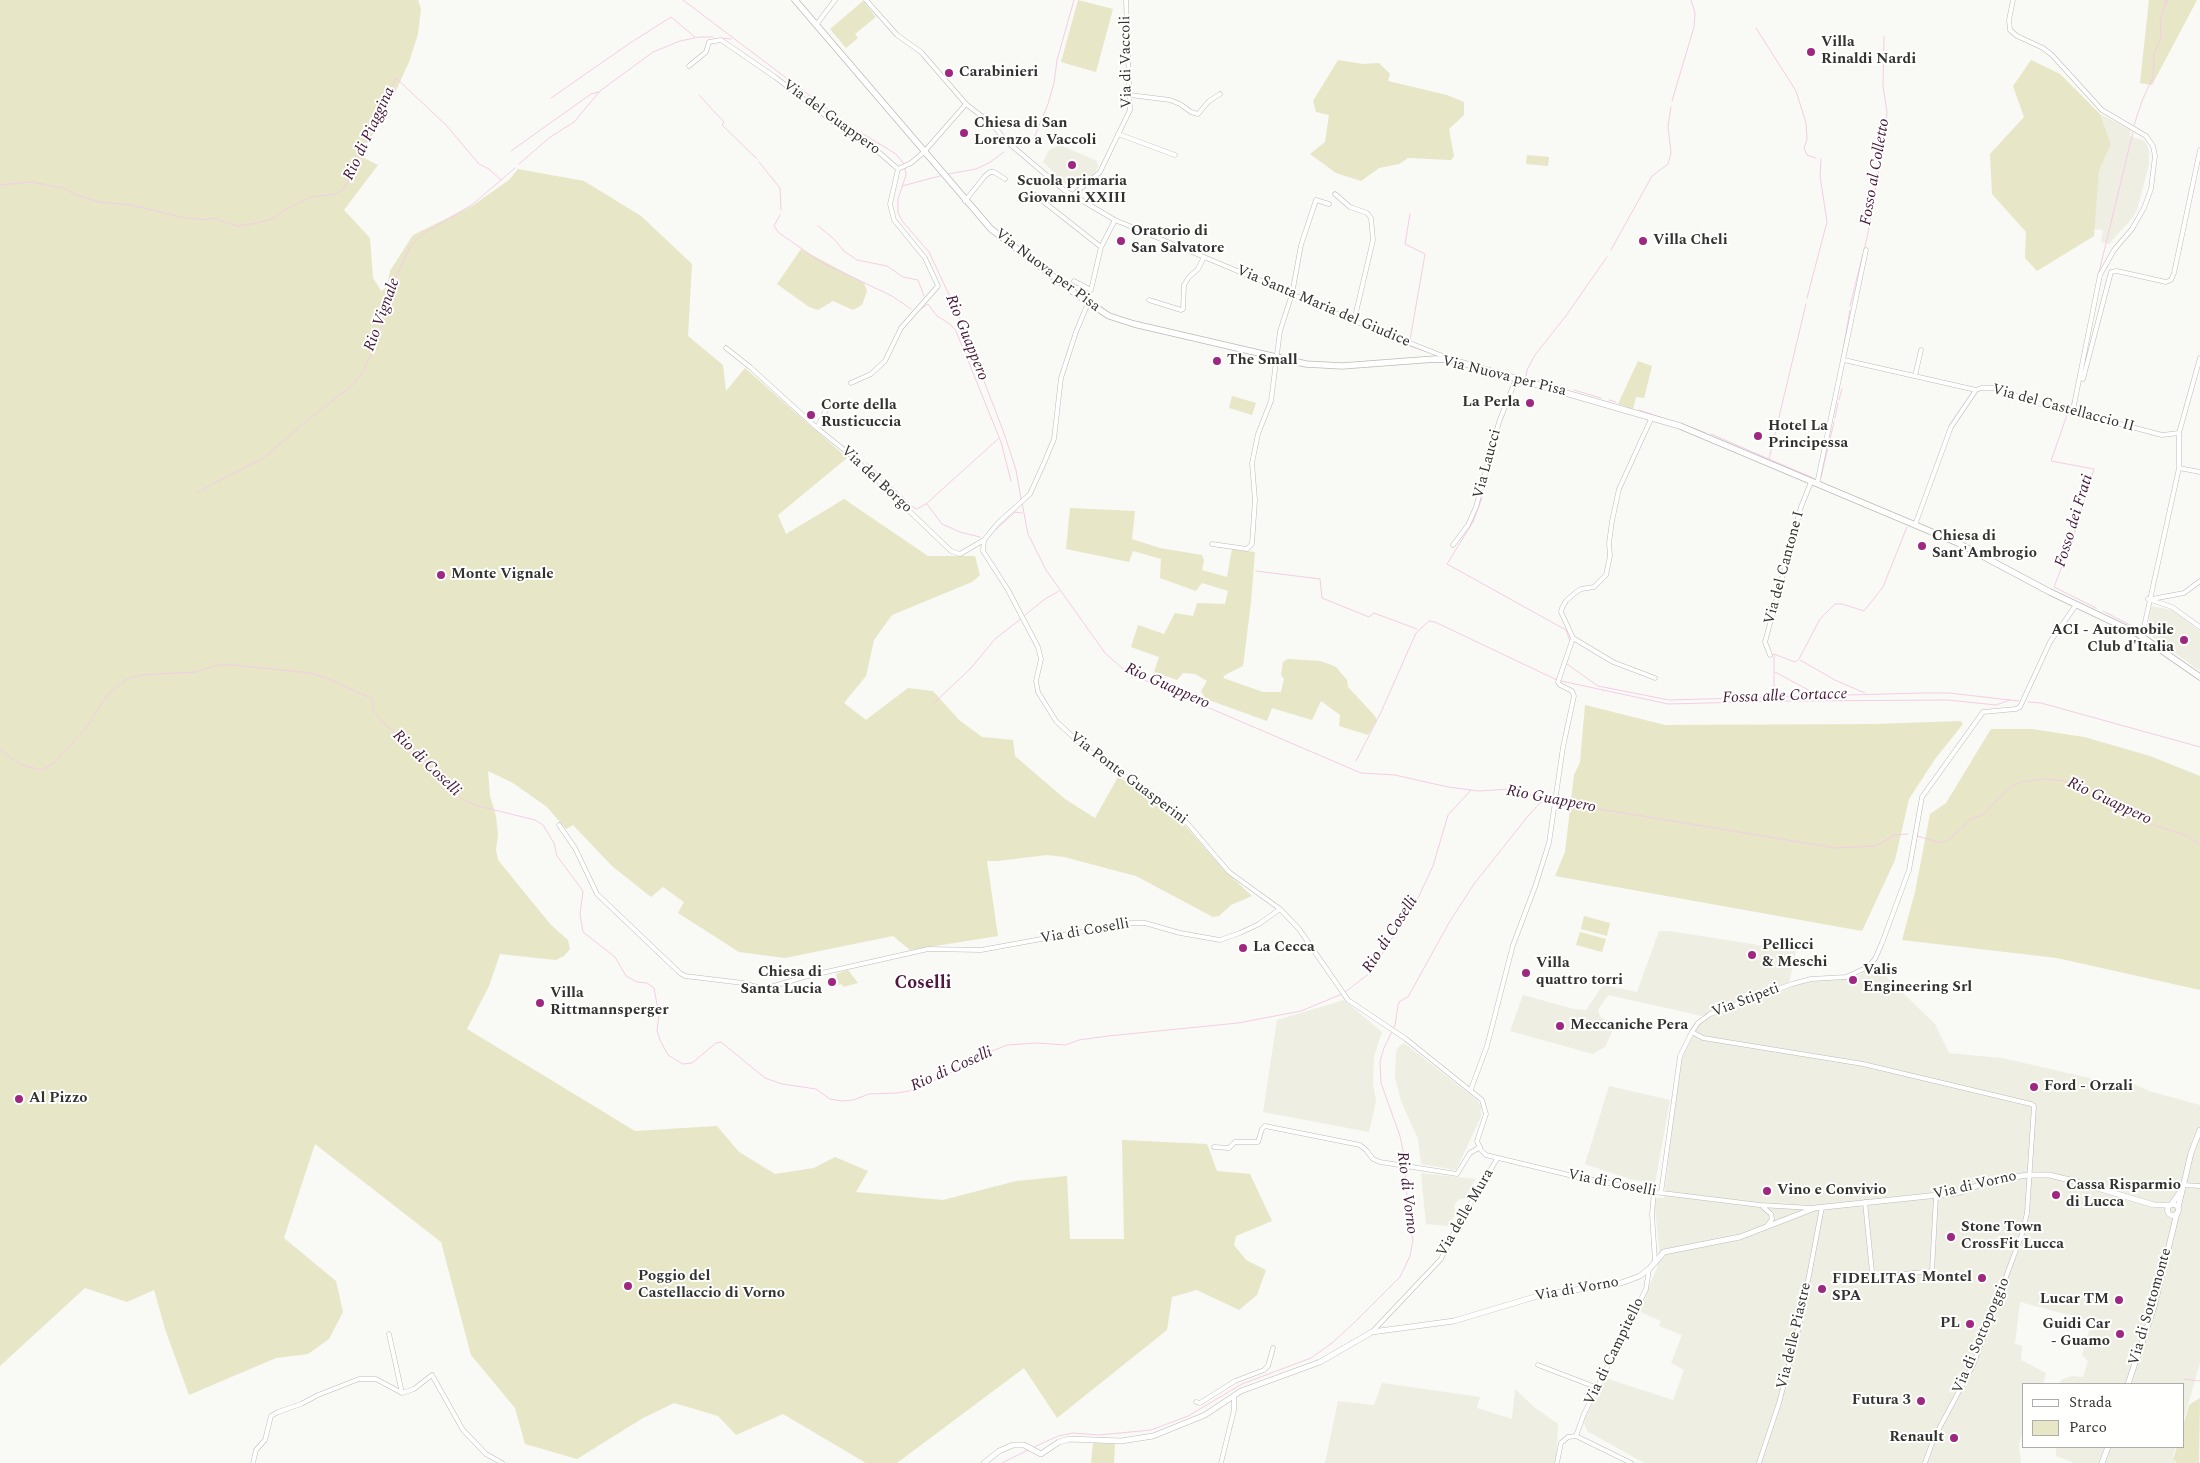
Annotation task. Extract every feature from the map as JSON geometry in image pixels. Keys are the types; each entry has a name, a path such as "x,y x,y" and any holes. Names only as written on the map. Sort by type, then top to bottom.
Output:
{"main road":[{"name":"Via Nuova per Pisa","path":"795,0 965,201 998,236 1088,303 1109,316 1134,324 1276,358 1326,366 1435,359 1452,360 1652,417 1706,437 1958,543 2076,605 2142,636 2200,677"}],"street":[{"path":"816,25 835,0"},
{"name":"Via Santa Maria del Giudice","path":"866,0 898,35 921,52 966,104 993,125 1005,140 1073,195 1115,220 1354,321 1452,360"},
{"name":"Via di Vaccoli","path":"1073,195 1097,176 1130,110 1126,0"},
{"path":"2013,0 2009,20 2010,30 2017,36 2043,48 2052,55 2102,110 2146,136 2153,146 2155,156 2151,189 2144,208 2132,229 2114,250 2103,267 2074,410"},
{"name":"Via del Guappero","path":"690,66 706,52 709,42 721,40 853,137 874,148 898,169"},
{"path":"1130,95 1170,100 1180,104 1190,112 1198,114 1209,100 1220,94"},
{"path":"850,384 871,374 885,361 901,328 938,286 925,258 894,220 890,204 898,169 907,165 924,152 966,104"},
{"path":"1118,134 1175,155"},
{"path":"2078,391 2084,375 2111,272 2117,271 2166,282 2171,280 2200,150"},
{"path":"965,201 984,176 990,172 994,172 1005,179"},
{"path":"1335,194 1350,207 1367,214 1371,218 1373,240 1354,321"},
{"path":"1035,195 1101,248"},
{"path":"1212,544 1248,549 1252,544 1255,500 1252,462 1258,434 1271,401 1280,330 1292,294 1302,245 1316,200 1329,204"},
{"path":"1074,281 1091,290 1101,248 1115,220"},
{"path":"1817,484 1866,250"},
{"path":"1149,300 1181,310 1184,309 1184,285 1188,277 1198,269 1204,257"},
{"path":"984,540 1030,494 1054,439 1061,378 1088,303"},
{"name":"Via del Borgo","path":"726,348 853,457 951,551 960,554 984,540"},
{"path":"1915,376 1921,350"},
{"path":"2142,636 2148,599 2179,468 2179,433 2200,358"},
{"path":"1844,360 1976,390"},
{"name":"Via Laucci","path":"1453,545 1468,525 1476,507 1499,422 1516,379"},
{"name":"Via del Castellaccio II","path":"1915,525 1951,427 1976,390 1994,388 2052,408 2074,410 2101,419 2162,434 2179,433"},
{"path":"817,428 826,410"},
{"path":"1652,417 1619,489 1612,521 1609,542 1610,556 1606,575 1594,587 1581,589 1575,593 1566,601 1561,612 1574,638 1613,662 1655,678"},
{"path":"2179,468 2200,472"},
{"name":"Via del Cantone I","path":"1770,655 1765,642 1801,507 1811,482"},
{"name":"Via Ponte Guasperini","path":"984,540 984,551 1008,590 1038,647 1041,658 1036,680 1037,686 1043,703 1056,721 1086,749 1171,808 1188,824 1229,872 1280,909"},
{"path":"2148,599 2184,593 2200,581"},
{"path":"2148,599 2172,607 2200,627"},
{"name":"Via Stipeti","path":"1661,1193 1680,1056 1698,1023 1710,1014 1792,984 1811,979 1852,975 1868,967 1875,959 1909,870 1922,797 1983,712 2020,707 2050,642 2076,605"},
{"path":"1471,1089 1487,1046 1506,969 1550,843 1563,747 1574,696 1572,691 1560,685 1558,680 1574,638"},
{"name":"Via di Coselli","path":"559,825 575,848 598,894 680,973 685,976 727,980 769,988 804,977 928,949 981,950 1130,923 1145,923 1180,933 1220,940 1229,938 1259,924 1280,909"},
{"path":"1214,1147 1229,1148 1236,1142 1258,1142 1262,1129 1265,1126 1360,1145 1375,1161 1457,1174 1470,1153 1480,1147 1478,1141 1486,1110 1482,1100 1471,1089 1397,1033 1357,1007 1345,996 1299,929 1280,909"},
{"name":"Via di Sottopoggio","path":"1692,1032 1703,1038 1863,1064 2031,1104 2035,1110 2028,1174 2027,1213 2019,1245 1972,1365 1934,1438 1925,1463"},
{"name":"Via di Sottomonte","path":"2128,1383 2154,1307 2191,1153 2200,1130"},
{"name":"Via di Coselli","path":"1480,1147 1486,1155 1497,1159 1654,1192 1760,1205 1815,1208"},
{"name":"Via delle Mura","path":"1372,1332 1440,1259 1497,1159"},
{"name":"Via di Vorno","path":"984,1463 999,1451 1013,1445 1024,1445 1038,1453 1044,1452 1059,1442 1070,1439 1121,1441 1153,1436 1205,1415 1241,1391 1320,1362 1372,1332 1454,1321 1541,1295 1621,1283 1640,1276 1664,1252 1669,1250 1710,1244 1765,1228 1815,1208 1957,1193 1993,1180 2028,1174 2049,1175 2074,1181 2154,1205 2169,1214"},
{"path":"2183,1187 2200,1186"},
{"name":"Via di Sottomonte","path":"2173,1229 2168,1209 2183,1187"},
{"path":"1654,1192 1652,1214 1655,1261"},
{"path":"1864,1202 1872,1272 1878,1276 1932,1271 1936,1196"},
{"path":"1760,1205 1771,1214 1772,1219 1765,1228"},
{"name":"Via di Vorno","path":"2154,1205 2171,1205"},
{"path":"2169,1214 2174,1216 2178,1211 2171,1205"},
{"name":"Via delle Piastre","path":"1759,1463 1779,1403 1800,1323 1822,1207"},
{"name":"Via di Campitello","path":"1576,1436 1646,1289 1650,1268"},
{"path":"389,1334 402,1393"},
{"path":"1196,1402 1200,1403 1235,1381 1264,1370 1268,1366 1273,1348"},
{"path":"1538,1365 1598,1388"},
{"path":"253,1463 256,1450 265,1440 271,1416 278,1412 366,1378 376,1379 402,1393 414,1389 432,1375 463,1430 486,1454 502,1463"},
{"path":"1235,1381 1241,1391"},
{"path":"1221,1463 1234,1410 1234,1396"},
{"path":"1557,1463 1561,1443 1568,1437 1576,1436 1631,1463"},
{"path":"2102,1463 2108,1448"}],"shaded area":[{"path":"2100,114 2131,130 2130,136 2145,141 2149,150 2149,165 2137,210 2109,244 2101,242 2103,230 2094,229 2099,171 2111,144"},
{"name":"Scuola primaria Giovanni XXIII","path":"1060,145 1097,161 1098,167 1093,175 1078,184 1068,185 1055,178 1057,175 1043,162 1049,150"},
{"path":"2151,606 2172,610 2200,631 2200,671 2147,633"},
{"path":"1659,931 1796,951 1789,983 1702,1016 1608,995 1598,1010 1600,1017 1611,1022 1613,1030 1605,1047 1593,1054 1510,1031 1523,995 1574,1009 1586,1010 1603,985 1637,992"},
{"path":"1874,965 1935,1024 1949,1053 2002,1058 2116,1084 2132,1083 2149,1091 2200,1105 2200,1363 2185,1416 2185,1383 2059,1383 2063,1379 2072,1376 2083,1377 2088,1361 2082,1355 2092,1321 2020,1302 2015,1344 2022,1346 2021,1360 2046,1373 2043,1383 2022,1383 2022,1435 2019,1445 2021,1463 1644,1463 1587,1431 1584,1423 1585,1418 1605,1378 1673,1400 1684,1370 1671,1363 1682,1335 1659,1326 1661,1321 1638,1311 1657,1268 1659,1248 1655,1208 1656,1198 1664,1198 1677,1084 1683,1056 1700,1024 1713,1015 1729,1008 1803,983 1860,975"},
{"path":"1344,1000 1382,1032 1374,1056 1373,1083 1376,1101 1369,1132 1263,1112 1277,1020"},
{"path":"1404,1043 1477,1100 1481,1106 1481,1117 1456,1170 1421,1164 1418,1139 1401,1101 1395,1078 1396,1053 1398,1047"},
{"path":"1609,1086 1670,1100 1655,1183 1633,1180 1585,1164"},
{"path":"1421,1173 1476,1179 1464,1199 1460,1199 1455,1203 1454,1209 1457,1212 1448,1226 1426,1224"},
{"path":"1382,1383 1480,1397 1477,1408 1512,1419 1515,1389 1534,1407 1558,1424 1556,1463 1325,1463 1338,1401 1374,1405"},
{"path":"2056,1448 2176,1448 2173,1455 2175,1463 2074,1463 2056,1456"}],"green space":[{"path":"0,0 418,0 421,9 418,34 409,62 387,110 360,156 378,165 344,210 370,238 373,278 381,291 387,287 390,271 413,235 472,206 509,180 518,169 584,181 641,216 692,264 688,336 723,365 726,391 745,368 847,458 778,515 786,534 844,499 928,556 975,556 980,575 972,582 892,615 874,640 866,676 844,703 866,720 908,688 933,691 959,720 982,737 1013,740 1015,756 1065,799 1095,818 1118,777 1157,799 1182,822 1223,869 1252,896 1231,905 1219,916 1213,917 1136,876 1064,857 1047,855 987,861 998,936 910,950 893,936 785,958 739,952 678,913 684,902 663,887 651,897 612,866 573,825 566,829 547,807 513,783 488,771 490,796 496,816 498,835 496,850 498,860 551,925 568,940 570,949 564,956 556,960 500,954 489,986 467,1029 635,1131 717,1126 739,1152 775,1174 814,1168 835,1157 868,1171 856,1192 943,1200 1016,1181 1067,1176 1070,1239 1124,1239 1122,1140 1207,1144 1217,1171 1250,1174 1272,1221 1236,1236 1234,1245 1246,1260 1266,1270 1257,1295 1239,1310 1197,1290 1172,1297 1167,1330 1057,1418 1024,1368 897,1463 866,1463 783,1414 736,1435 718,1416 674,1403 643,1418 577,1459 525,1444 515,1408 471,1355 441,1242 315,1144 284,1238 336,1281 343,1312 329,1339 308,1354 276,1358 189,1395 166,1332 154,1290 127,1302 85,1288 0,1366"},
{"path":"1078,0 1113,9 1096,72 1061,62"},
{"path":"2149,0 2197,0 2152,85 2140,83"},
{"path":"863,1 876,17 855,34 858,38 846,48 830,29"},
{"path":"1338,60 1363,64 1379,63 1390,74 1388,81 1447,95 1464,102 1464,115 1449,129 1454,156 1451,160 1408,158 1399,164 1379,168 1361,181 1336,173 1310,154 1325,142 1329,115 1316,112 1313,101"},
{"path":"2031,60 2060,74 2100,114 2111,144 2099,171 2094,236 2037,271 2025,258 2026,232 1992,194 1990,154 2024,117 2013,86"},
{"path":"1527,155 1549,157 1548,166 1526,164"},
{"path":"801,249 864,283 867,291 862,305 853,310 833,301 818,310 809,307 777,284"},
{"path":"1638,361 1652,366 1644,398 1636,397 1633,409 1618,404"},
{"path":"1232,396 1256,403 1252,415 1229,408"},
{"path":"1070,508 1135,511 1132,539 1160,548 1202,555 1204,560 1202,570 1227,577 1232,549 1255,552 1243,666 1225,675 1223,678 1263,692 1281,692 1284,679 1281,675 1283,662 1288,659 1320,661 1329,664 1336,667 1347,680 1348,687 1377,720 1368,735 1339,726 1340,715 1321,701 1312,720 1272,708 1267,721 1206,699 1201,691 1207,681 1195,674 1183,673 1177,680 1154,672 1159,657 1131,647 1138,625 1164,634 1175,613 1193,616 1197,603 1225,604 1228,591 1202,583 1196,591 1160,578 1161,559 1133,551 1129,562 1066,549"},
{"path":"1585,705 1665,725 1875,724 1961,721 1963,724 1935,759 1909,799 1895,860 1862,931 1555,876 1565,852 1574,775 1580,762"},
{"path":"1991,729 2032,729 2084,737 2150,756 2200,776 2200,990 2057,958 1902,940 1915,892 1930,814 1946,803"},
{"path":"1584,916 1610,923 1607,936 1581,929"},
{"path":"1580,932 1606,939 1602,952 1576,945"},
{"path":"848,970 858,983 843,987 842,984 839,985 836,974"},
{"path":"2200,1398 2199,1463 2177,1463 2173,1459 2177,1448 2185,1448 2185,1419 2189,1405"},
{"path":"1093,1443 1115,1444 1114,1463 1091,1463"}],"waterway":[{"name":"Rio Guappero","path":"683,0 850,126 896,154 904,164"},
{"path":"1034,138 1048,104 1054,83 1057,60 1074,0"},
{"path":"1672,101 1694,27 1695,13 1691,0"},
{"name":"Fosso dei Frati","path":"2134,125 2153,77 2154,54 2161,39 2160,21 2166,0"},
{"name":"Fosso dei Frati","path":"2166,4 2168,0"},
{"path":"635,40 671,17 695,37"},
{"path":"1756,28 1796,91 1806,123 1807,139 1804,148 1807,155 1816,158"},
{"name":"Fosso al Colletto","path":"1850,306 1867,238 1886,128 1887,112 1883,86 1884,36"},
{"name":"Rio Vignale","path":"519,164 549,138 574,122 600,91 653,52 680,41 699,37 713,37"},
{"name":"Rio Vignale","path":"722,38 731,39"},
{"path":"551,98 633,41"},
{"name":"Rio di Piaggina","path":"0,185 32,182 63,188 74,194 100,202 131,205 181,217 204,220 212,218 237,226 257,223 274,218 288,208 311,197 335,194 344,189 396,78 446,125 479,164 489,169 501,180"},
{"path":"511,151 591,94 598,92"},
{"path":"699,95 724,122 722,125 757,159"},
{"path":"1611,250 1652,176 1668,164 1671,153 1668,126 1671,107"},
{"name":"Fosso dei Frati","path":"2099,272 2133,132"},
{"path":"948,174 976,169 989,163 1004,152"},
{"path":"1807,298 1827,222 1820,176 1821,159"},
{"path":"759,162 780,188 781,210"},
{"name":"Rio Vignale","path":"198,492 265,457 304,423 354,384 365,368 377,341 393,284 410,247 421,235 473,204 515,168"},
{"name":"Rio Guappero","path":"905,168 906,175 898,199 898,213 903,222 929,252 959,316 1004,433 1016,470 1021,499"},
{"path":"902,186 940,176"},
{"path":"1410,214 1405,244 1425,254 1410,340"},
{"path":"780,215 774,226 779,233 821,262 892,296 911,309"},
{"path":"818,226 833,238 844,251 857,260 887,266 903,277 918,280 924,296"},
{"path":"1567,388 1526,377 1527,370 1535,355 1565,317 1607,257"},
{"path":"918,311 928,304 936,315 951,325 956,331 1001,442 1011,481"},
{"path":"1769,459 1806,304"},
{"name":"Fosso al Colletto","path":"1841,361 1850,310"},
{"path":"1384,337 1427,352"},
{"name":"Fosso al Colletto","path":"1839,400 1842,389"},
{"path":"1574,390 1601,398"},
{"name":"Fosso dei Frati","path":"2071,406 2074,398"},
{"path":"1609,400 1616,402"},
{"name":"Fosso al Colletto","path":"1835,418 1838,403"},
{"path":"1639,410 1672,421"},
{"name":"Fosso dei Frati","path":"2068,412 2051,461 2094,469 2074,535 2054,587 2096,608"},
{"name":"Fosso al Colletto","path":"1821,477 1834,422"},
{"path":"1687,426 1706,433"},
{"path":"1711,434 1813,478"},
{"path":"867,463 917,509 926,504 998,439"},
{"path":"1482,498 1473,522 1447,564 1566,630 1570,641"},
{"name":"Rio Guappero","path":"1022,503 1028,534 1046,570 1105,653 1122,668 1137,677 1361,773 1395,775 1448,787 1479,791 1510,789 1553,801"},
{"path":"927,504 942,524 960,532 980,537"},
{"path":"990,535 1015,512 1022,513"},
{"name":"Fosso al Colletto","path":"1799,659 1820,619 1835,604 1842,604 1864,611 1883,587 1907,527"},
{"path":"1256,571 1320,579 1322,598 1369,617 1374,613 1417,629"},
{"path":"1025,615 1045,599 1059,591"},
{"name":"Fosso dei Frati","path":"2103,611 2138,629"},
{"path":"933,704 971,668 995,639 1022,618"},
{"path":"1356,761 1381,712 1416,633 1429,621 1435,622 1557,680"},
{"name":"Fosso al Colletto","path":"1770,701 1774,689 1774,654 1795,662 1798,660"},
{"path":"1557,679 1565,657"},
{"path":"1800,660 1835,680 1865,693"},
{"name":"Fossa alle Cortacce","path":"1567,664 1598,686 1669,700 1921,693 1949,693 2010,700"},
{"name":"Rio di Coselli","path":"0,750 22,765 42,770 53,764 86,728 109,693 127,679 141,675 195,672 219,665 233,665 310,673 326,678 373,699 373,710 384,724 410,745 454,793 465,801 535,820 543,825 554,843 557,856 583,891 580,914 583,932 615,957 626,976 637,982 647,983 654,988 659,1015 657,1030 668,1055 683,1064 692,1063 716,1043 721,1042 765,1078 782,1084 816,1089 830,1099 853,1100 869,1094 909,1091 949,1074 965,1062 1007,1045 1037,1043 1065,1045 1079,1040 1108,1036 1238,1023 1301,1011 1342,994"},
{"path":"1775,672 1827,700"},
{"path":"1561,681 1668,704 1948,700 1996,705 2010,700 2019,701"},
{"path":"2028,702 2041,703 2200,747"},
{"name":"Rio Guappero","path":"1917,836 1941,843 1947,841 1971,819 1983,815 2010,787 2021,782 2045,779 2065,781 2106,800 2118,810 2147,823 2185,835 2200,844"},
{"name":"Rio di Coselli","path":"1345,992 1370,973 1419,896 1433,866 1448,815 1471,790"},
{"name":"Rio di Vorno","path":"1034,1447 1058,1436 1073,1433 1099,1435 1151,1430 1188,1416 1242,1384 1311,1358 1332,1343 1400,1277 1410,1256 1413,1240 1408,1218 1405,1161 1400,1136 1381,1083 1380,1061 1395,1025 1398,1005 1400,1001 1408,997 1450,921 1474,884 1528,816 1540,803 1546,800"},
{"name":"Rio Guappero","path":"1557,802 1836,848 1875,846 1895,835 1908,834"},
{"path":"2184,1379 2200,1381"},
{"name":"Rio di Vorno","path":"1002,1463 1028,1450"}],"place":[{"name":"Villa Rinaldi Nardi","path":"1811,52"},
{"name":"Carabinieri","path":"949,73"},
{"name":"Chiesa di San Lorenzo a Vaccoli","path":"964,133"},
{"name":"Scuola primaria Giovanni XXIII","path":"1072,165"},
{"name":"Oratorio di San Salvatore","path":"1121,241"},
{"name":"Villa Cheli","path":"1643,241"},
{"name":"The Small","path":"1217,361"},
{"name":"La Perla","path":"1530,403"},
{"name":"Corte della Rusticuccia","path":"811,415"},
{"name":"Hotel La Principessa","path":"1758,436"},
{"name":"Chiesa di Sant'Ambrogio","path":"1922,546"},
{"name":"Monte Vignale","path":"441,575"},
{"name":"ACI - Automobile Club d'Italia","path":"2184,640"},
{"name":"La Cecca","path":"1243,948"},
{"name":"Pellicci & Meschi","path":"1752,955"},
{"name":"Villa quattro torri","path":"1526,973"},
{"name":"Valis Engineering Srl","path":"1853,980"},
{"name":"Chiesa di Santa Lucia","path":"832,982"},
{"name":"Villa Rittmannsperger","path":"540,1003"},
{"name":"Meccaniche Pera","path":"1560,1026"},
{"name":"Ford - Orzali","path":"2034,1087"},
{"name":"Al Pizzo","path":"19,1099"},
{"name":"Vino e Convivio","path":"1767,1191"},
{"name":"Cassa Risparmio di Lucca","path":"2056,1195"},
{"name":"Stone Town CrossFit Lucca","path":"1951,1237"},
{"name":"Montel","path":"1982,1278"},
{"name":"Poggio del Castellaccio di Vorno","path":"628,1286"},
{"name":"FIDELITAS SPA","path":"1822,1289"},
{"name":"Lucar TM","path":"2119,1300"},
{"name":"PL","path":"1970,1324"},
{"name":"Guidi Car - Guamo","path":"2120,1334"},
{"name":"Futura 3","path":"1921,1401"},
{"name":"Renault","path":"1954,1438"}],"district":[{"name":"Coselli","path":"923,984"}]}
